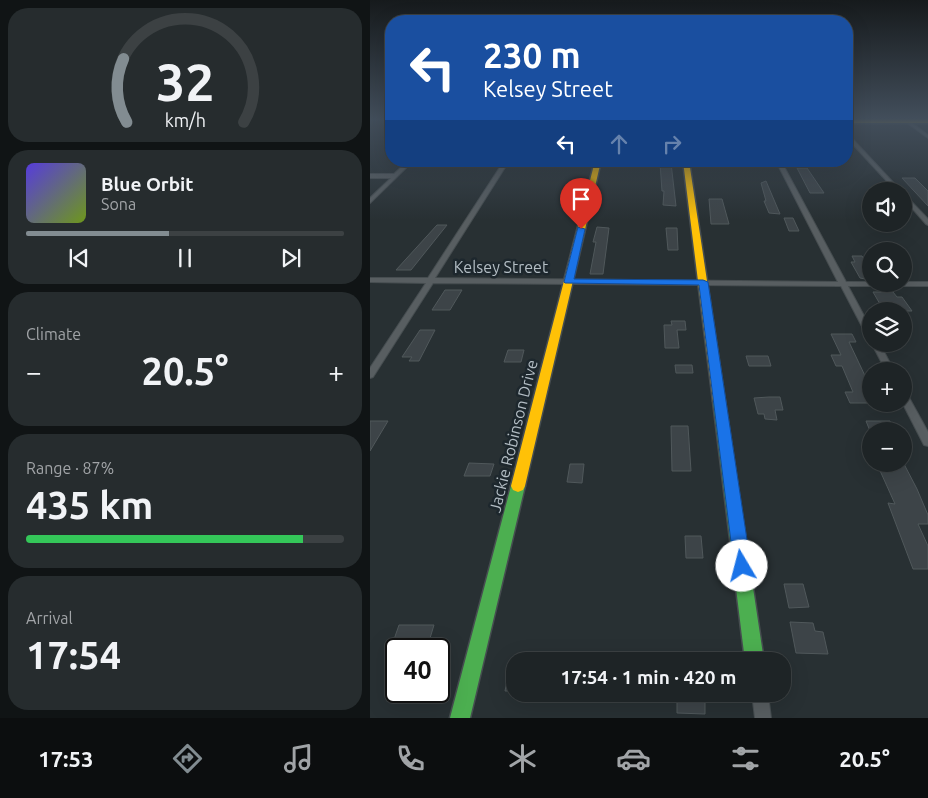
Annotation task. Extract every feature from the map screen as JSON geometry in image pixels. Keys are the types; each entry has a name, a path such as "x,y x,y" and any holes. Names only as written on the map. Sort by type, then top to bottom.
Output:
{"street":[{"path":"863,153 891,182"},
{"path":"370,201 405,167"},
{"path":"370,375 503,167"},
{"name":"Jackie Robinson Drive","path":"460,718 597,167"},
{"path":"687,167 754,652"},
{"path":"781,167 862,319"},
{"path":"370,176 395,176"},
{"path":"912,205 928,222"},
{"name":"Kelsey Street","path":"370,280 862,284"},
{"path":"912,284 928,284"},
{"path":"912,411 928,442"},
{"path":"761,702 763,718"}],"building":[{"path":"660,167 671,167 676,206 663,205 664,191 662,191"},
{"path":"797,168 807,168 824,193 810,193"},
{"path":"902,178 915,178 928,191 928,206 912,189 912,182 906,182"},
{"path":"766,181 780,214 769,213 764,201 766,201 761,183"},
{"path":"709,199 722,199 729,224 711,224"},
{"path":"784,218 793,218 799,231 789,231"},
{"path":"437,225 447,225 411,270 396,270"},
{"path":"597,227 609,228 603,274 590,274 596,242 593,242"},
{"path":"666,228 677,228 678,250 668,250"},
{"path":"852,256 862,256 862,278 851,262 855,262"},
{"path":"445,290 462,290 450,310 432,310"},
{"path":"873,292 893,292 897,297 902,297 906,302 879,302"},
{"path":"671,321 685,321 686,330 677,330 679,348 665,348 664,325 672,325"},
{"path":"420,330 435,330 419,361 409,361 412,357 402,357"},
{"path":"831,334 852,334 856,342 849,342 862,369 862,403 850,403 845,392 853,392 842,366 836,366 831,355 841,355"},
{"path":"508,350 524,350 521,362 504,362"},
{"path":"746,356 768,356 771,366 749,366"},
{"path":"675,365 692,365 693,373 676,373"},
{"path":"780,397 783,410 775,410 777,420 765,419 764,414 758,414 754,398"},
{"path":"370,421 388,421 370,451"},
{"path":"866,421 890,422 866,422"},
{"path":"671,426 688,426 691,471 672,471"},
{"path":"469,463 494,464 490,476 464,476"},
{"path":"570,464 584,464 582,483 567,482"},
{"path":"881,472 908,472 917,489 928,515 928,524 918,524 928,546 928,569 913,569 888,503 895,504"},
{"path":"685,536 701,536 703,558 686,558"},
{"path":"784,584 803,584 809,607 789,608"},
{"path":"790,622 813,623 815,631 823,632 828,654 796,653"},
{"path":"399,625 434,625 430,638 394,638"},
{"path":"677,702 705,702 705,714 677,713"}],"traffic: fast":[{"path":"719,401 754,652"},
{"path":"460,718 518,486"}],"traffic: slow":[{"path":"518,486 597,167"},
{"path":"687,167 719,401"}],"route":[{"path":"581,229 569,282 703,282 742,566"}]}
